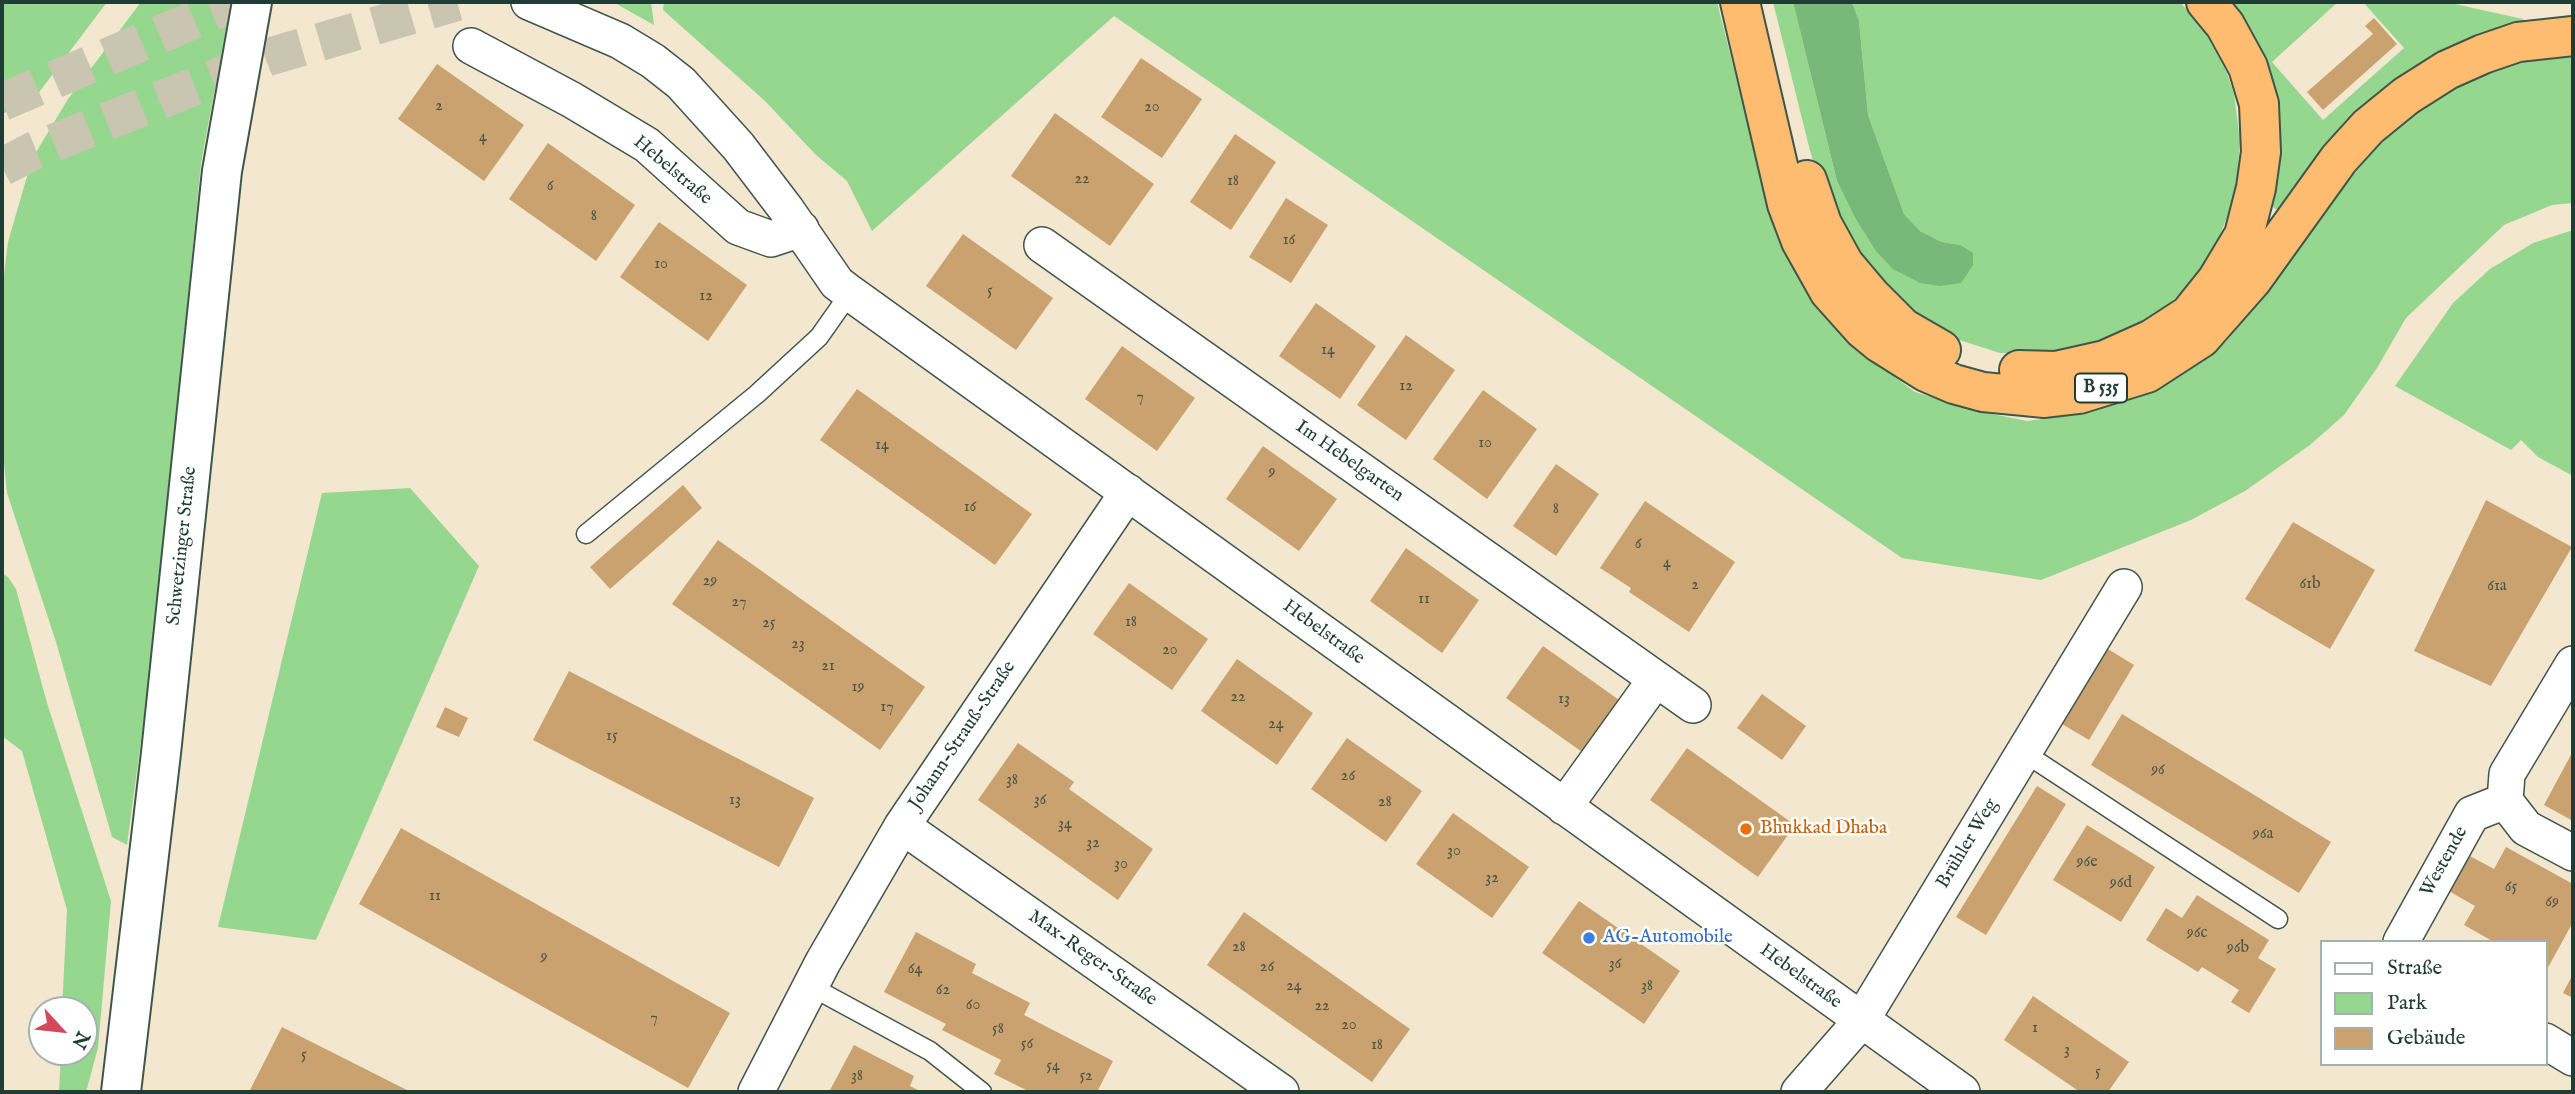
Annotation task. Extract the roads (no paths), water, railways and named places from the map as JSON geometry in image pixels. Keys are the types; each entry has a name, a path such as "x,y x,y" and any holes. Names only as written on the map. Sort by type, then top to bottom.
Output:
{"highway":[{"name":"B 535","path":"1740,2 1787,204 1801,241 1829,291 1871,336 1926,372 1983,392 2035,397 2079,394 2147,373 2172,359 2201,338 2224,314 2252,280 2339,159 2368,127 2406,96 2447,69 2483,54 2518,42 2573,36"},
{"name":"B 535","path":"1764,2 1809,186 1822,224 1844,264 1903,328 1947,354 1994,370 2056,371 2105,359 2151,339 2189,315 2217,280 2244,235 2256,188 2261,152 2259,104 2248,67 2225,25 2206,2"}],"street":[{"name":"Schwetzinger Straße","path":"121,1092 162,752 222,171 252,2"},
{"name":"Hebelstraße","path":"529,2 620,41 653,61 681,83 738,146 801,229 837,283 850,293 1962,1092"},
{"name":"Hebelstraße","path":"471,46 572,100 647,145 738,227 771,239 801,229"},
{"name":"Im Hebelgarten","path":"1042,245 1693,705"},
{"name":"Johann-Strauß-Straße","path":"756,1092 810,986 902,826 1128,492"},
{"name":"Brühler Weg","path":"1799,1092 1861,1021 2124,587"},
{"path":"2573,664 2507,774 2505,801 2526,828 2573,853"},
{"path":"1564,807 1656,679"},
{"name":"Westende","path":"2402,940 2472,814 2505,801"},
{"name":"Max-Reger-Straße","path":"902,826 1281,1092"},
{"path":"2547,1042 2573,1058"}],"lane":[{"path":"586,534 766,386 819,337 850,293"},
{"path":"2023,752 2278,919"},
{"path":"810,986 930,1051 972,1087 982,1092"}],"tunnel":[{"path":"2,102 236,2"},
{"path":"2,167 33,151 268,57 457,2"}],"place":[{"name":"Bhukkad Dhaba","path":"1746,829"},
{"name":"AG-Automobile","path":"1589,938"}]}
